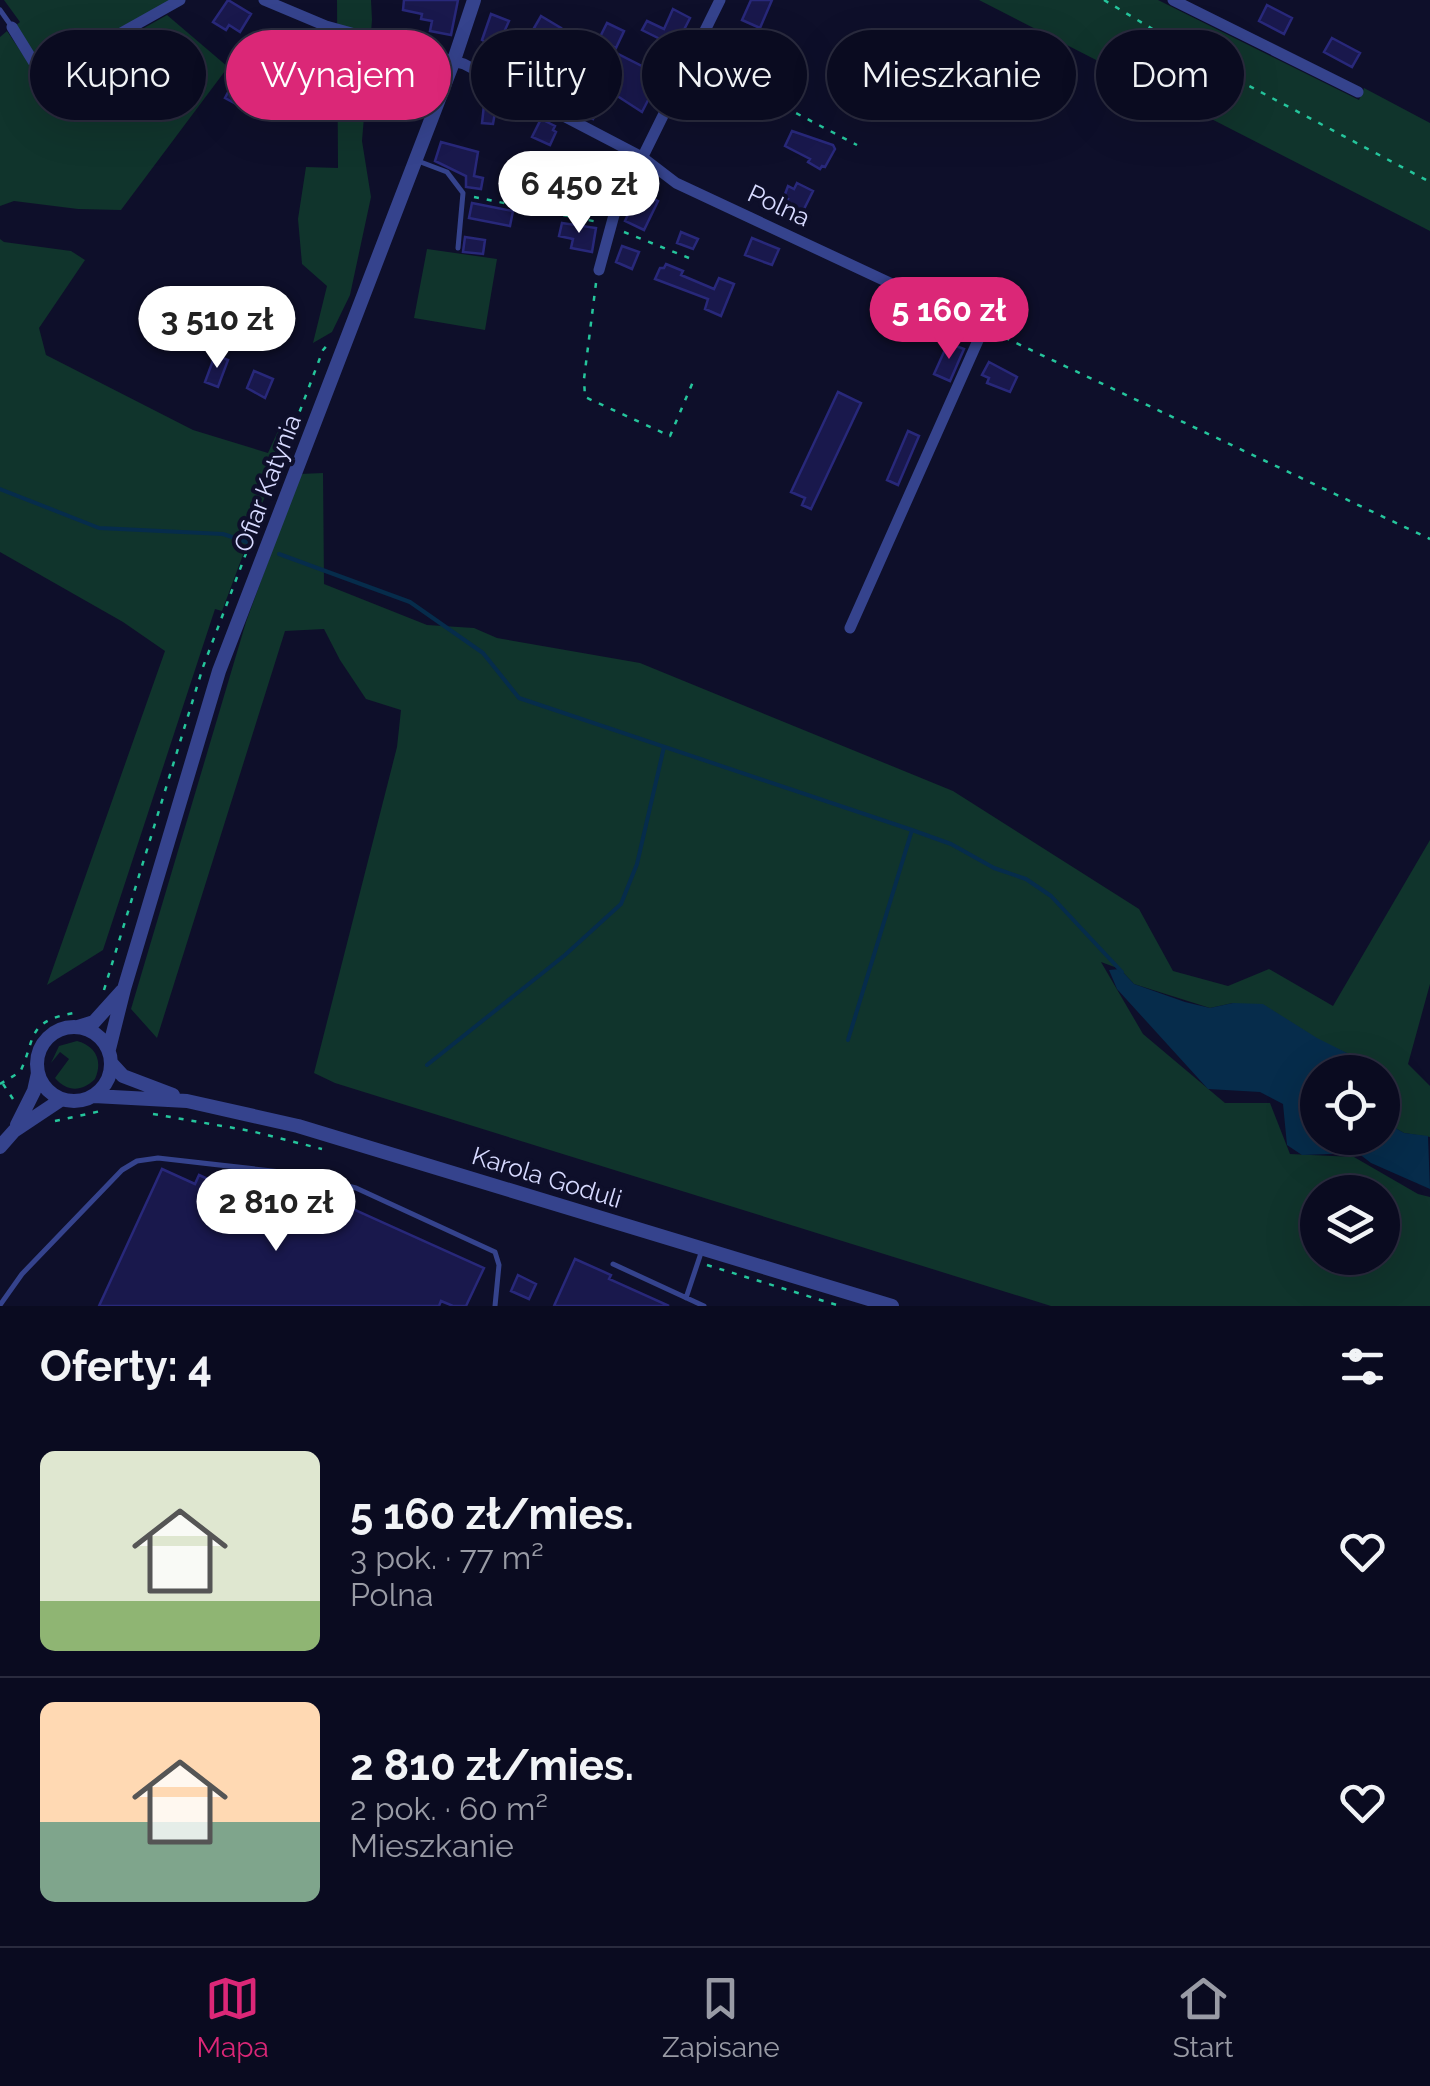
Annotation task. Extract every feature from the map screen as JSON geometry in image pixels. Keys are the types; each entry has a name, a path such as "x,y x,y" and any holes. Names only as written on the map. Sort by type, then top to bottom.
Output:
{"street":[{"path":"12,28 41,74 48,74 180,0"},
{"name":"Polna","path":"264,0 326,26 454,60 642,157 676,182 984,327"},
{"name":"Ofiar Katynia","path":"110,1057 124,989 219,670 474,0"},
{"path":"704,30 720,0"},
{"path":"1174,0 1358,92"},
{"path":"599,270 610,226 660,120"},
{"path":"850,628 984,327"},
{"name":"Ofiar Katynia","path":"77,1027 94,1022 124,989"},
{"path":"0,1147 14,1131 34,1091 42,1044 58,1031 77,1027 98,1035 110,1057 107,1082 94,1096 73,1102 49,1091 38,1074"},
{"name":"Karola Goduli","path":"110,1057 123,1076 188,1101 349,1141 700,1255 892,1306"},
{"name":"Karola Goduli","path":"94,1096 188,1101"},
{"path":"14,1131 62,1100"}],"lane":[{"path":"0,10 12,28"},
{"path":"416,160 447,172 463,193 458,248"},
{"path":"0,1305 22,1274 122,1170 137,1161 158,1158 299,1174 365,1191 495,1252 499,1265 495,1306"},
{"path":"686,1298 700,1255"},
{"path":"613,1264 704,1306"}],"path":[{"path":"1104,0 1238,80 1430,182"},
{"path":"807,119 858,146"},
{"path":"463,193 610,226 694,260"},
{"path":"599,270 585,397 670,436 694,377"},
{"path":"984,327 1430,539"},
{"path":"17,1103 1,1084 17,1076 24,1065"},
{"path":"50,1122 110,1109"},
{"path":"138,1112 251,1131 328,1150"},
{"path":"700,1255 840,1306"}],"green space":[{"path":"4,0 172,0 116,30 30,30 30,47 15,26 20,22"},
{"path":"337,0 371,0 371,30 337,30"},
{"path":"979,0 1158,0 1218,30 1096,30 1096,60 1076,50 1076,30 1038,30"},
{"path":"167,15 185,30 140,30"},
{"path":"7,31 30,65 30,120 188,120 121,210 14,201 0,206 0,37"},
{"path":"1244,43 1359,100 1364,88 1430,123 1430,231 1213,120 1244,120"},
{"path":"206,48 226,70 206,96"},
{"path":"338,120 364,120 362,141 371,197 350,295 332,332 313,343 327,286 302,264 298,219 306,167 338,168"},
{"path":"0,239 71,251 85,260 39,328 46,355 193,430 268,453 282,422 294,419 222,611 215,609 103,950 47,985 165,651 123,622 0,552"},
{"path":"427,249 497,259 485,330 414,318"},
{"path":"323,473 324,584 427,625 474,628 497,638 640,663 953,791 1139,909 1173,971 1228,986 1269,969 1333,1006 1430,840 1430,984 1408,1064 1430,1086 1430,1137 1400,1131 1400,1055 1351,1055 1233,1003 1210,1008 1134,984 1120,969 1101,962 1143,1034 1225,1103 1270,1103 1290,1154 1354,1157 1385,1175 1300,1175 1300,1275 1400,1275 1400,1184 1430,1197 1430,1306 1051,1306 335,1083 314,1073 397,747 401,710 366,699 324,629 285,631 157,1038 131,1009 246,622 300,474"},
{"path":"77,1041 93,1050 98,1066 95,1079 75,1089 55,1078 69,1059 60,1052 51,1063 59,1046"}],"water":[{"path":"1120,969 1134,984 1210,1008 1233,1003 1263,1004 1351,1055 1300,1055 1300,1154 1287,1145 1283,1104 1260,1092 1208,1089 1117,989 1109,970"},
{"path":"1400,1131 1428,1136 1430,1189 1400,1175 1361,1155 1400,1155"}],"building":[{"path":"228,0 251,14 241,30 229,25 226,30 213,22"},
{"path":"404,0 458,0 451,35 451,30 430,30 432,21 421,19 422,14 403,10"},
{"path":"751,0 772,0 760,28 742,20"},
{"path":"1267,5 1292,18 1284,34 1259,21"},
{"path":"673,9 690,18 684,30 642,30 647,21 664,29"},
{"path":"491,14 509,21 505,30 485,30"},
{"path":"541,16 561,28 538,30 534,28"},
{"path":"607,23 622,30 604,30"},
{"path":"1332,38 1360,53 1352,67 1324,52"},
{"path":"622,56 642,66 642,112 622,99"},
{"path":"540,120 555,126 550,145 532,137"},
{"path":"792,131 833,145 835,149 825,167 820,169 785,146"},
{"path":"441,142 478,152 474,176 483,178 481,189 466,187 466,176 435,161"},
{"path":"568,166 585,170 578,197 561,193"},
{"path":"797,183 813,191 803,211 784,197 788,186 794,189"},
{"path":"639,192 658,201 644,230 625,221"},
{"path":"472,203 513,211 510,226 469,218"},
{"path":"562,223 596,228 592,252 571,248 573,239 559,236"},
{"path":"681,232 698,239 693,249 677,243"},
{"path":"465,237 485,240 483,254 463,252"},
{"path":"752,238 779,249 772,265 745,255"},
{"path":"622,246 639,252 632,269 616,262"},
{"path":"666,264 714,289 719,278 734,284 721,316 705,309 708,299 655,279"},
{"path":"948,343 964,349 950,381 934,374"},
{"path":"215,355 228,360 218,387 205,382"},
{"path":"989,362 1017,377 1010,392 987,383 989,378 982,375"},
{"path":"254,371 273,379 265,398 247,388"},
{"path":"838,392 861,403 811,509 802,505 805,498 791,492"},
{"path":"908,431 919,436 898,485 887,480"},
{"path":"162,1169 195,1184 199,1175 232,1190 236,1178 301,1209 311,1190 484,1268 466,1306 441,1301 439,1306 99,1306"},
{"path":"575,1259 611,1275 609,1279 669,1306 554,1306"},
{"path":"518,1275 536,1284 529,1299 511,1291"}],"waterway":[{"path":"0,489 99,528 223,534 250,543"},
{"path":"279,554 410,602 483,653 519,698 912,830 1026,879 1051,896 1122,972"},
{"path":"427,1065 565,955 621,904 637,864 664,747"},
{"path":"848,1040 912,830"}]}
